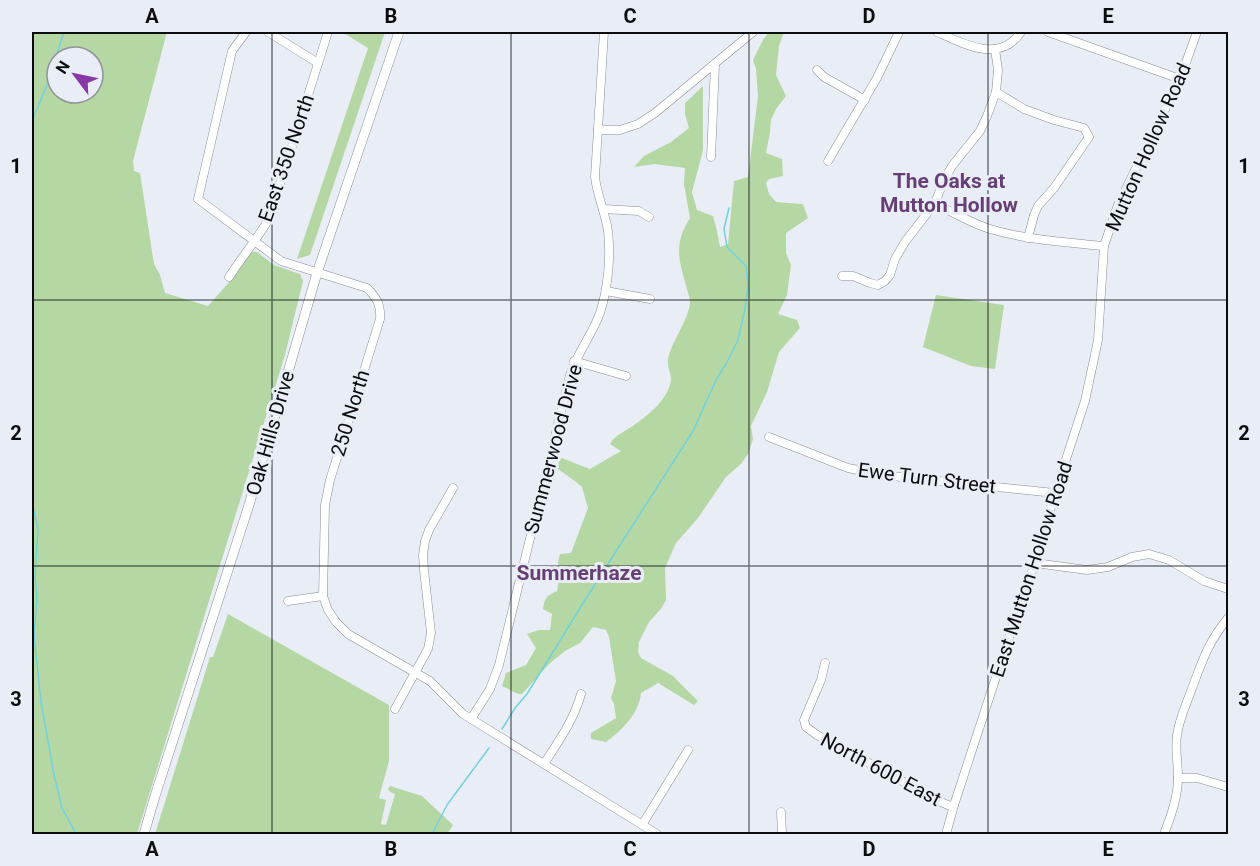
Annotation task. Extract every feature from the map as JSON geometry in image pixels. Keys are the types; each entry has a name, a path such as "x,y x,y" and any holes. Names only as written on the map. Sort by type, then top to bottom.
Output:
{"main road":[{"name":"Oak Hills Drive","path":"144,834 249,505 317,273 399,32"}],"street":[{"path":"246,32 232,51 198,199 281,261 317,273"},
{"path":"268,32 318,63"},
{"name":"East 350 North","path":"229,278 269,219 328,32"},
{"name":"Summerwood Drive","path":"471,719 490,689 499,665 574,361 600,314 606,291 609,260 608,231 597,191 596,177 604,32"},
{"path":"598,130 620,130 638,124 655,113 753,32"},
{"path":"828,161 865,100 899,32"},
{"path":"938,32 967,45 983,49 995,49 1009,44 1021,32"},
{"path":"1048,32 1180,79"},
{"name":"Mutton Hollow Road","path":"1101,300 1104,246 1118,205 1180,79 1197,32"},
{"path":"842,276 853,276 878,285 885,282 890,275 895,259 905,242 935,203 952,166 980,131 987,116 996,92 998,70 995,49"},
{"path":"711,157 715,64"},
{"path":"817,70 865,100"},
{"path":"996,92 1024,109 1084,128 1089,137 1054,188 1038,206 1028,237"},
{"path":"935,203 988,228 1028,237 1104,246"},
{"path":"603,209 639,211 649,217"},
{"name":"250 North","path":"317,273 367,288 375,296 380,307 380,319 328,488 324,517 323,597"},
{"path":"606,291 650,299"},
{"name":"East Mutton Hollow Road","path":"946,834 1035,563 1090,380 1098,340 1101,300"},
{"path":"574,361 626,376"},
{"name":"Ewe Turn Street","path":"769,437 848,468 882,475 1055,493"},
{"path":"394,709 428,649 431,633 423,555 425,542 429,530 453,488"},
{"path":"1035,563 1087,570 1108,567 1132,557 1149,554 1169,560 1204,581 1228,588"},
{"path":"288,601 323,597 336,622 348,634 430,681 454,707 471,719 657,834"},
{"path":"1164,834 1174,807 1178,778 1177,733 1181,718 1209,645 1228,618"},
{"name":"North 600 East","path":"825,663 821,680 804,720 806,727 816,735 953,807"},
{"path":"543,764 568,726 581,694"},
{"path":"642,825 688,750"},
{"path":"1178,778 1197,778 1228,787"},
{"path":"781,812 782,834"}],"green space":[{"path":"32,32 167,32 133,161 134,171 140,173 154,264 165,293 208,306 252,252 257,252 274,265 300,274 303,281 285,355 137,834 32,834"},
{"path":"342,32 385,32 310,255 297,259 368,48"},
{"path":"769,32 784,32 779,46 776,75 786,96 771,120 766,153 782,159 783,176 769,179 766,183 769,194 776,202 803,204 808,218 786,233 786,253 791,265 787,295 778,314 797,320 800,328 779,352 767,392 751,426 753,439 748,454 741,464 726,477 698,518 676,543 665,568 666,600 649,622 639,642 638,652 641,658 673,676 698,701 694,705 658,683 641,693 637,708 624,727 606,742 591,739 591,733 616,718 611,698 616,681 606,630 593,627 580,643 549,664 522,694 502,686 506,673 526,665 536,648 527,634 539,630 550,630 552,614 543,609 545,602 557,591 560,554 571,553 588,508 582,487 558,469 559,457 590,469 621,451 610,444 613,440 652,410 668,390 671,382 668,363 670,353 687,314 690,300 681,268 679,249 680,239 690,218 684,184 685,168 655,164 634,167 644,156 671,142 689,128 685,103 703,86 703,150 692,192 697,210 713,216 720,247 728,244 734,181 748,177 758,96 753,60"},
{"path":"936,295 1004,305 995,369 971,366 923,347"},
{"path":"228,614 389,705 389,761 379,798 386,800 381,824 386,825 395,794 388,789 390,786 422,796 453,825 447,834 155,834 210,657 213,657"}],"waterway":[{"path":"32,121 47,85 64,32"},
{"path":"502,729 527,694 693,431 716,380 738,340 748,285 746,266 727,247 724,229 729,208"},
{"path":"32,503 38,529 34,635 41,702 62,808 76,834"},
{"path":"432,834 447,805 489,748"}],"district":[{"name":"The Oaks at Mutton Hollow","path":"949,193"},
{"name":"Summerhaze","path":"579,573"}]}
